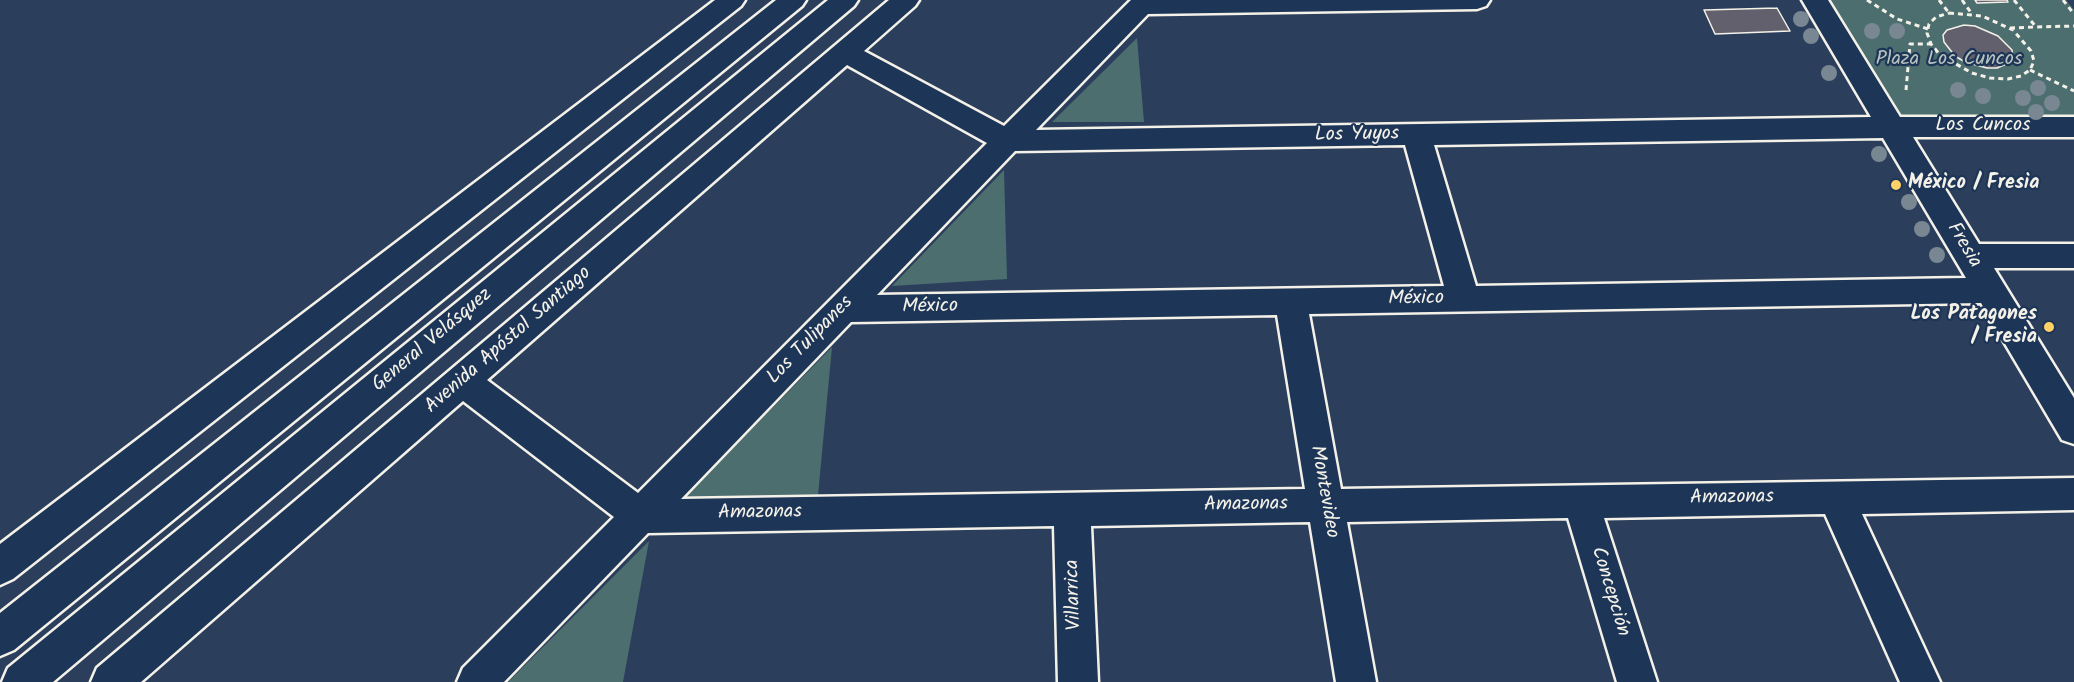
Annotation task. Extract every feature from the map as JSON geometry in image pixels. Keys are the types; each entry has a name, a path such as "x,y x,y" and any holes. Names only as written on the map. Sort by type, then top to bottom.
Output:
{"main road":[{"path":"0,567 732,0"},
{"name":"General Velásquez","path":"0,637 794,0"},
{"name":"General Velásquez","path":"22,682 845,0"},
{"name":"Avenida Apóstol Santiago","path":"111,682 906,0"},
{"path":"1143,3 1477,0"},
{"name":"Fresia","path":"1815,0 2071,420"},
{"name":"Los Tulipanes","path":"477,682 1143,3"},
{"name":"Los Yuyos","path":"845,52 1008,141 1892,127"},
{"name":"Los Cuncos","path":"1892,127 2074,127"},
{"path":"1417,135 1464,300"},
{"path":"1970,256 2074,255"},
{"name":"México","path":"842,309 1990,290"},
{"name":"Montevideo","path":"1291,302 1356,682"},
{"path":"463,381 640,516"},
{"name":"Amazonas","path":"640,516 2074,494"},
{"path":"1836,498 1920,682"},
{"name":"Concepción","path":"1581,501 1637,682"},
{"name":"Villarrica","path":"1072,509 1078,682"}],"path":[{"path":"1867,0 1897,19 1928,29"},
{"path":"1940,0 1949,13"},
{"path":"1962,0 1973,15"},
{"path":"2014,0 2036,27"},
{"path":"2063,0 2074,14"},
{"path":"1949,13 1973,15 1998,22 2024,40 2034,61 2030,70 2021,76 1990,78 1972,73 1940,55 1931,44 1928,29 1929,24 1936,17 1949,13"},
{"path":"2009,28 2074,26"},
{"path":"1906,91 1910,44 1931,44"},
{"path":"2030,70 2074,91"}],"green space":[{"name":"Plaza Los Cuncos","path":"1825,0 2066,0 2074,10 2074,120 1897,121"},
{"path":"1137,38 1144,122 1052,122"},
{"path":"1004,170 1007,279 892,286"},
{"path":"832,347 818,495 683,499"},
{"path":"649,541 623,682 508,682"}],"building":[{"path":"1975,0 2007,0 2008,2 1977,3"},
{"path":"1777,8 1790,31 1715,34 1704,10"},
{"path":"1964,25 1975,26 1998,36 2012,50 2011,62 1997,68 1987,68 1965,62 1955,56 1944,42 1943,35 1947,30"}],"place":[{"name":"México / Fresia","path":"1896,185"},
{"name":"Los Patagones / Fresia","path":"2049,327"}]}
